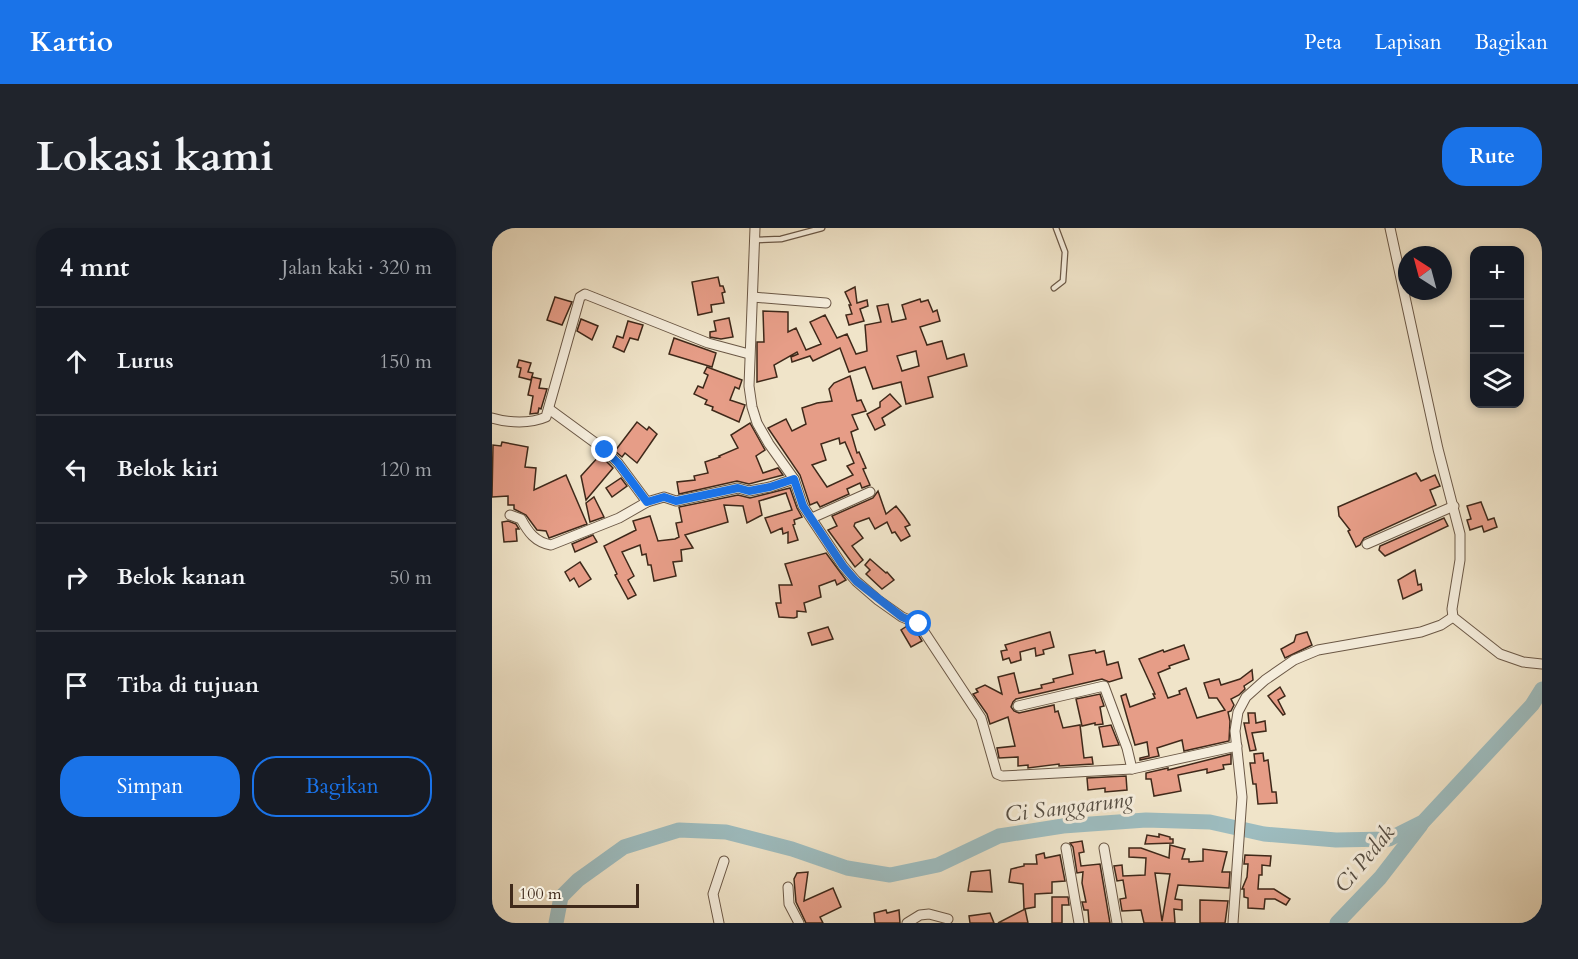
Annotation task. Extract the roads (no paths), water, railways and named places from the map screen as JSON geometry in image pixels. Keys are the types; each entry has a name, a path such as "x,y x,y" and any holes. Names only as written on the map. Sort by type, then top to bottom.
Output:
{"street":[{"path":"755,228 749,354 751,396 757,423 794,479 803,506 843,566 856,581 902,617 919,624 981,718 997,774 1002,776 1132,769 1237,746"},
{"path":"1390,228 1438,449 1454,506 1461,542 1452,609 1453,617 1500,654 1523,662 1542,664"},
{"path":"492,418 502,421 530,422 546,417 580,297 585,294 708,343 749,354"},
{"path":"753,297 826,303"},
{"path":"549,409 605,450 618,463 647,502"},
{"path":"510,515 521,519 527,531 534,538 551,545 619,518 647,502 664,497 676,501 738,488 749,491 794,479"},
{"path":"812,518 870,492"},
{"path":"1367,544 1454,506"},
{"path":"1233,923 1242,797 1236,722 1241,704 1254,689 1283,667 1318,650 1420,632 1441,625 1453,617"},
{"path":"1018,706 1104,686 1127,748 1132,769"},
{"path":"1066,848 1079,923"},
{"path":"1104,848 1117,923"},
{"path":"719,923 713,894 724,861"},
{"path":"788,887 789,904 799,923"},
{"path":"910,923 920,915 929,914 948,920"}],"lane":[{"path":"755,240 781,239 822,228"},
{"path":"1054,288 1063,281 1065,263 1065,252 1056,228"}],"waterway":[{"name":"Ci Sanggarung","path":"556,923 561,897 578,880 624,847 679,830 726,832 792,849 847,868 890,875 938,865 999,836 1063,826 1146,820 1210,822 1264,834 1336,840 1389,839 1423,822 1532,705 1542,689"},
{"name":"Ci Pedak","path":"1337,923 1380,878 1421,825"}]}
